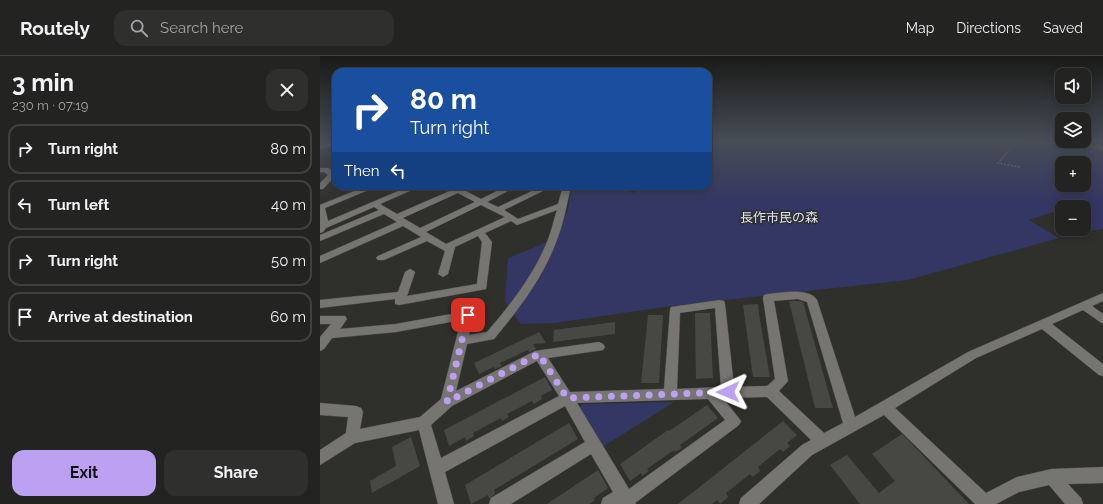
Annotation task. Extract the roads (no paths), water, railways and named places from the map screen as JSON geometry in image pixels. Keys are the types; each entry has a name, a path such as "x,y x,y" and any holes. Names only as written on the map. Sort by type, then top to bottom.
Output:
{"street":[{"path":"320,187 332,175 323,170"},
{"path":"321,227 324,223 321,207 364,190"},
{"path":"321,227 407,190"},
{"path":"320,260 458,190 512,217 517,222 562,205"},
{"path":"419,232 505,190"},
{"path":"498,210 540,190"},
{"path":"463,340 490,336 515,306 546,255 554,236 566,190"},
{"path":"374,204 446,248 512,217"},
{"path":"320,238 384,211"},
{"path":"410,272 399,302 482,287 487,242 479,232"},
{"path":"381,258 428,237"},
{"path":"443,274 451,245"},
{"path":"320,304 402,294"},
{"path":"436,469 567,398 770,391 782,381 768,298 799,295 812,300 851,427"},
{"path":"747,504 807,450 851,427 972,355 1103,297"},
{"path":"670,394 675,310 720,304 728,392"},
{"path":"1083,306 1103,320"},
{"path":"329,334 396,328 468,315 447,402"},
{"path":"320,320 341,319 320,346"},
{"path":"1043,323 1103,371"},
{"path":"320,458 352,437 424,422 447,402 539,354 599,347"},
{"path":"539,354 567,398 626,499"},
{"path":"770,391 824,442"},
{"path":"609,504 626,499 734,421 710,392"},
{"path":"885,407 985,503 1016,486 1052,477 1103,475"},
{"path":"320,409 356,412 352,437"},
{"path":"424,422 446,504"},
{"path":"497,504 594,444"},
{"path":"1052,477 1075,504"}],"park label":[{"name":"長作市民の森","path":"779,217"}]}
